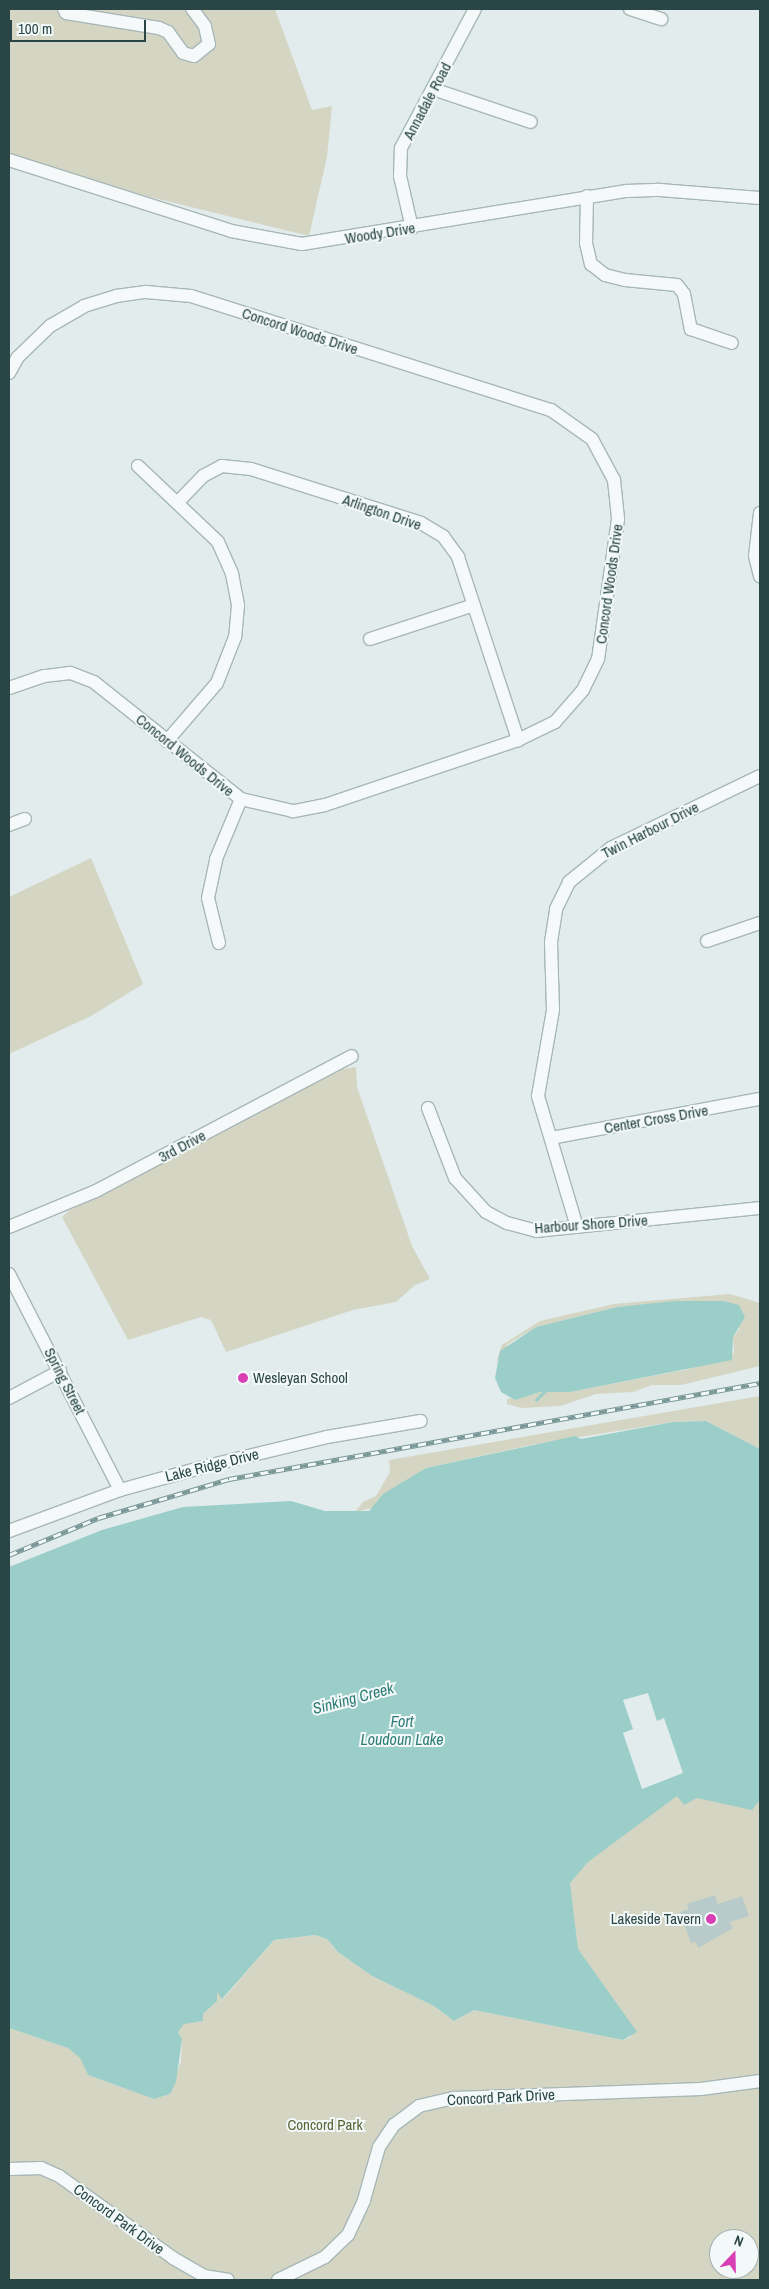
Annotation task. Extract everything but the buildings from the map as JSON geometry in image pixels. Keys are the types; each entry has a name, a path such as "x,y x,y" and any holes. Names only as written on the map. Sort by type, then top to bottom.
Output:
{"street":[{"path":"64,9 66,13 159,28 168,32 183,53 194,56 209,44 205,26 192,9"},
{"name":"Annadale Road","path":"412,228 400,176 401,148 475,9"},
{"path":"630,9 661,19"},
{"path":"433,90 532,122"},
{"name":"Woody Drive","path":"9,160 231,231 275,241 302,244 412,228 587,196 660,190 760,198"},
{"path":"587,196 586,243 591,264 612,277 677,285 684,294 691,329 732,343"},
{"name":"Concord Woods Drive","path":"9,373 18,357 50,326 84,306 116,296 146,292 191,296 551,410 592,439 614,480 618,518 598,659 583,690 556,722 518,740 325,805 293,811 241,799 94,682 70,673 44,676 9,688"},
{"path":"138,466 218,542 232,574 238,605 235,637 217,684 167,741"},
{"name":"Arlington Drive","path":"178,502 203,476 222,466 251,469 421,523 444,536 458,557 518,740"},
{"path":"760,513 754,556 760,576"},
{"path":"370,639 474,605"},
{"name":"Twin Harbour Drive","path":"577,1227 538,1096 553,1010 551,942 556,909 570,882 611,848 760,776"},
{"path":"219,943 208,898 216,859 241,799"},
{"path":"9,825 25,819"},
{"path":"707,941 760,923"},
{"name":"3rd Drive","path":"9,1227 96,1191 352,1056"},
{"name":"Center Cross Drive","path":"551,1138 760,1099"},
{"name":"Harbour Shore Drive","path":"428,1108 455,1178 486,1212 537,1231 760,1208"},
{"name":"Spring Street","path":"9,1274 120,1490"},
{"path":"9,1398 60,1371"},
{"name":"Lake Ridge Drive","path":"9,1531 120,1490 327,1437 421,1421"},
{"name":"Concord Park Drive","path":"278,2280 325,2257 348,2235 364,2200 379,2146 394,2125 420,2106 455,2098 727,2085 760,2081"},
{"name":"Concord Park Drive","path":"9,2169 41,2168 59,2176 173,2258 204,2276 228,2280"}],"green space":[{"path":"9,9 275,9 312,110 332,106 327,157 309,236 150,197 9,154"},
{"path":"91,858 143,984 91,1016 9,1054 9,897"},
{"path":"356,1067 357,1087 412,1246 430,1279 415,1285 396,1302 353,1310 226,1352 211,1320 201,1317 128,1340 62,1217 70,1210 343,1069"},
{"path":"730,1294 760,1303 760,1366 681,1385 652,1385 633,1392 596,1394 560,1406 521,1408 507,1404 507,1399 540,1392 570,1392 689,1369 734,1353 733,1337 740,1328 684,1301 617,1307 536,1327 508,1344 496,1363 502,1345 540,1321 614,1304"},
{"path":"760,1396 760,1449 706,1421 673,1422 531,1445 426,1468 377,1501 376,1507 355,1512 363,1502 376,1496 390,1472 389,1460"},
{"name":"Concord Park","path":"680,1790 760,1795 760,2280 9,2280 9,2028 68,2048 81,2058 88,2075 154,2099 170,2094 181,2061 182,2039 178,2032 184,2023 203,2021 203,2014 217,2001 217,1991 223,1999 274,1940 315,1935 327,1939 338,1952 372,1976 434,2006 454,2021 474,2010 623,2040 631,2037 575,1954 563,1893 582,1861"}],"water":[{"path":"674,1301 724,1301 739,1305 745,1317 733,1337 732,1360 570,1392 540,1392 515,1400 501,1392 495,1378 500,1351 536,1327 617,1307"},
{"name":"Fort Loudoun Lake","path":"706,1421 760,1449 760,1800 752,1810 697,1798 684,1805 677,1796 588,1862 570,1883 578,1949 637,2032 623,2040 474,2010 454,2021 434,2006 372,1976 338,1952 327,1939 315,1935 274,1940 222,1999 217,1992 217,2001 203,2014 203,2021 184,2024 178,2032 182,2039 176,2082 170,2094 154,2099 88,2075 80,2058 68,2048 9,2028 9,1567 102,1530 183,1507 291,1501 325,1511 369,1511 383,1494 426,1468 575,1436 581,1439 673,1422"}],"pier":[{"path":"648,1693 657,1721 664,1718 683,1773 642,1789 623,1733 633,1729 623,1700"}],"waterway":[{"path":"536,1400 546,1390"}],"railway":[{"path":"9,1555 98,1518 229,1479 760,1383"}],"place":[{"name":"Wesleyan School","path":"243,1378"},
{"name":"Lakeside Tavern","path":"711,1919"}],"water label":[{"name":"Sinking Creek","path":"353,1698"}]}
